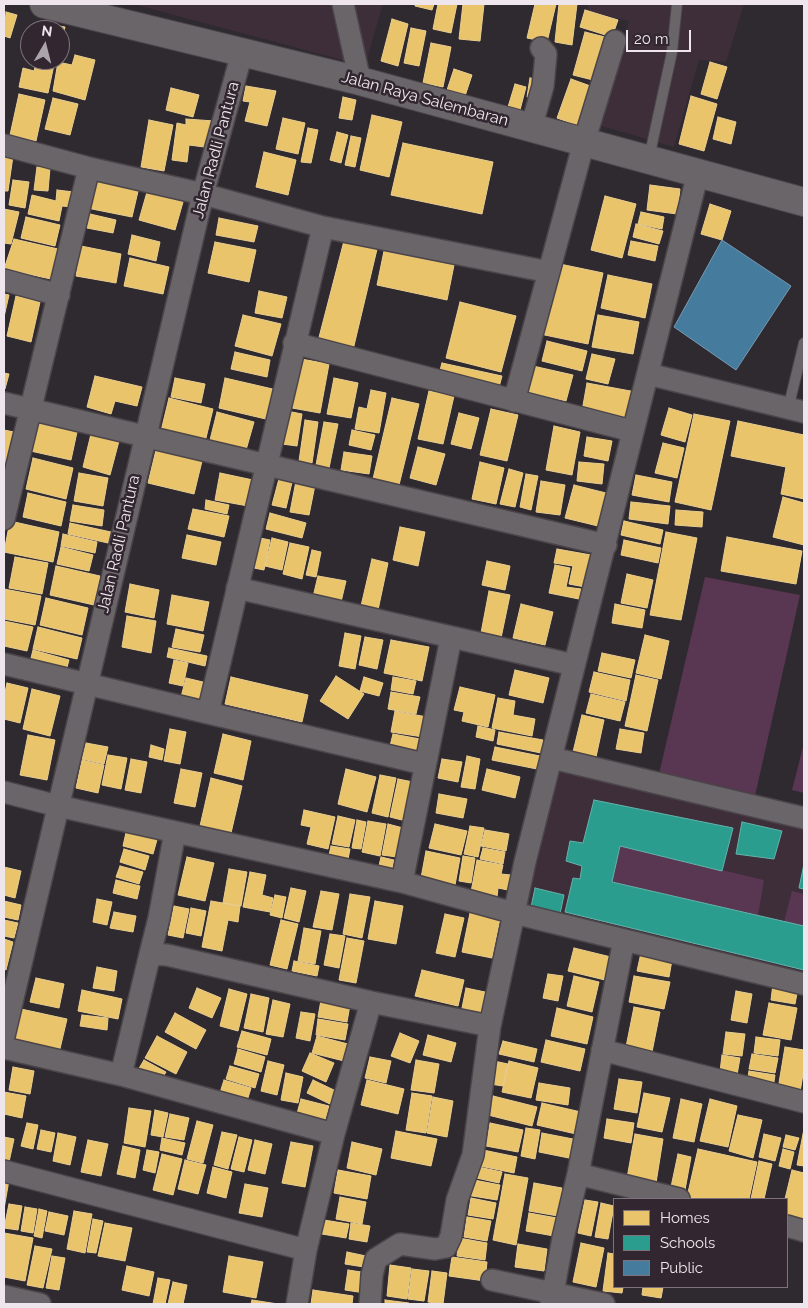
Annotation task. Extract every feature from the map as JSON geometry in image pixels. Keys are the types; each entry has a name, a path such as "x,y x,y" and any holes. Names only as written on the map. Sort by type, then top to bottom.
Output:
{"main road":[{"name":"Jalan Raya Salembaran","path":"44,4 360,81 804,202"}],"street":[{"path":"343,4 360,81"},
{"path":"514,401 584,142 615,41"},
{"path":"531,128 543,86 546,54 541,48"},
{"name":"Jalan Radli Pantura","path":"4,1036 203,194 242,53"},
{"path":"4,145 89,168 203,194 323,227 549,272"},
{"path":"4,519 29,409 59,295 89,168"},
{"path":"370,1304 372,1276 376,1259 400,1244 435,1250 446,1247 451,1236 458,1200 473,1155 490,1026 514,913 574,665 606,545 632,431 698,173"},
{"path":"208,713 268,466 294,343 323,227"},
{"path":"4,280 59,295"},
{"path":"294,343 632,431"},
{"path":"648,374 796,410"},
{"path":"4,402 606,545"},
{"path":"237,588 574,665"},
{"path":"402,882 450,638"},
{"path":"4,664 424,764"},
{"path":"552,758 804,818"},
{"path":"4,792 58,806 402,882 514,913 804,984"},
{"path":"121,1075 159,918 175,832"},
{"path":"553,1299 562,1238 578,1174 624,940"},
{"path":"150,954 167,955 371,1002 490,1026"},
{"path":"297,1304 306,1250 334,1134 371,1002"},
{"path":"4,1048 121,1075 334,1134"},
{"path":"602,1050 804,1102"},
{"path":"4,1171 306,1250"},
{"path":"578,1174 675,1198"},
{"path":"788,1226 804,1231"},
{"path":"492,1280 553,1299 604,1304"},
{"path":"4,1296 40,1304"}],"lane":[{"path":"648,161 672,52 677,4"},
{"path":"796,410 804,344"}],"shaded area":[{"path":"133,4 383,4 365,66"},
{"path":"588,4 744,4 726,62 699,60 674,147 598,125 629,21 587,11"},
{"path":"705,577 800,595 755,796 659,774"},
{"path":"804,743 804,793 792,790"},
{"path":"561,766 804,825 804,972 526,907"},
{"path":"620,846 764,880 758,915 612,882"},
{"path":"792,891 804,894 804,926 784,922"}],"building: Homes":[{"path":"415,4 434,4 432,10 415,6"},
{"path":"438,4 457,4 451,33 433,29"},
{"path":"463,4 484,4 480,41 459,39"},
{"path":"535,4 556,4 547,42 527,38"},
{"path":"559,4 577,4 572,45 555,42"},
{"path":"585,10 618,20 612,37 580,27"},
{"path":"6,12 17,15 10,38 4,36"},
{"path":"392,19 408,24 398,66 381,61"},
{"path":"411,28 426,31 419,66 404,63"},
{"path":"585,32 609,38 597,81 573,75"},
{"path":"431,43 451,47 443,87 423,83"},
{"path":"75,55 95,60 85,100 53,91 57,70 70,70 70,65 72,65"},
{"path":"710,62 727,67 717,99 701,94"},
{"path":"454,69 472,75 465,96 447,90"},
{"path":"23,70 53,70 48,93 19,87"},
{"path":"530,78 538,79 536,98 527,97"},
{"path":"571,79 596,88 582,127 557,118"},
{"path":"515,84 526,87 520,110 508,107"},
{"path":"246,86 276,91 267,126 245,121 250,102 243,101"},
{"path":"171,88 199,95 193,117 166,110"},
{"path":"19,94 45,100 36,141 10,135"},
{"path":"691,96 717,104 704,151 679,144"},
{"path":"343,97 356,100 352,120 339,118"},
{"path":"53,98 78,104 70,135 45,129"},
{"path":"372,115 402,122 389,177 360,170"},
{"path":"718,117 736,122 731,144 713,139"},
{"path":"283,118 305,123 298,154 276,149"},
{"path":"186,119 214,121 212,148 189,145 187,162 172,160 177,123 186,125"},
{"path":"149,120 173,125 164,171 141,167"},
{"path":"308,128 318,130 311,163 301,162"},
{"path":"337,132 348,135 341,163 330,160"},
{"path":"351,136 361,138 355,167 345,165"},
{"path":"403,143 493,162 482,214 391,195"},
{"path":"264,152 296,160 288,195 256,187"},
{"path":"4,155 13,156 8,191 4,191"},
{"path":"37,167 50,168 48,191 34,190"},
{"path":"94,177 139,187 132,217 87,208"},
{"path":"13,180 29,182 25,208 9,205"},
{"path":"650,185 680,189 677,214 647,210"},
{"path":"57,190 74,192 72,207 62,206 59,221 28,214 32,195 56,201"},
{"path":"147,192 183,202 175,230 139,220"},
{"path":"605,196 636,204 622,258 591,250"},
{"path":"710,204 731,211 722,240 701,234"},
{"path":"4,209 19,212 11,244 4,243"},
{"path":"641,212 664,217 662,229 638,224"},
{"path":"90,214 116,220 113,233 87,228"},
{"path":"26,217 60,225 55,246 21,238"},
{"path":"219,218 258,226 254,242 216,235"},
{"path":"636,224 663,231 659,244 633,237"},
{"path":"132,235 160,242 156,261 128,254"},
{"path":"345,237 378,245 352,354 317,345"},
{"path":"14,239 58,249 51,279 4,269"},
{"path":"631,241 658,246 655,261 628,255"},
{"path":"215,242 256,250 249,282 208,273"},
{"path":"81,246 121,254 116,283 76,276"},
{"path":"384,251 454,265 447,300 377,285"},
{"path":"130,258 169,267 163,294 124,286"},
{"path":"555,263 603,273 588,344 540,334"},
{"path":"608,275 652,284 645,318 601,308"},
{"path":"259,291 287,297 282,318 255,313"},
{"path":"4,294 9,295 4,317"},
{"path":"16,296 40,302 31,342 7,336"},
{"path":"460,302 516,316 501,372 446,358"},
{"path":"243,315 281,324 272,356 235,346"},
{"path":"598,315 639,322 633,354 592,347"},
{"path":"547,341 587,351 582,371 542,361"},
{"path":"235,352 270,360 267,377 231,369"},
{"path":"592,354 615,359 608,384 586,379"},
{"path":"301,359 329,364 320,413 292,408"},
{"path":"442,363 502,376 499,387 439,374"},
{"path":"533,366 573,375 566,401 527,392"},
{"path":"4,373 9,374 5,389 4,389"},
{"path":"95,376 142,387 137,406 115,401 111,414 87,407"},
{"path":"175,378 205,384 201,403 171,397"},
{"path":"225,378 277,390 270,420 219,408"},
{"path":"334,378 358,383 351,418 327,414"},
{"path":"587,383 636,392 631,421 582,411"},
{"path":"371,390 386,393 379,433 355,429 359,407 367,409"},
{"path":"429,391 454,396 443,444 418,439"},
{"path":"169,398 213,409 205,442 161,431"},
{"path":"392,398 419,404 399,485 373,479"},
{"path":"669,408 692,415 685,442 661,435"},
{"path":"491,409 518,415 507,461 480,455"},
{"path":"287,411 302,414 297,446 282,444"},
{"path":"217,412 254,422 246,450 210,440"},
{"path":"459,413 479,418 471,449 451,444"},
{"path":"694,414 730,421 711,510 675,502"},
{"path":"305,420 318,422 312,463 299,461"},
{"path":"738,421 804,435 804,499 781,494 786,467 731,456"},
{"path":"32,422 77,432 71,460 26,450"},
{"path":"324,422 338,424 329,468 316,465"},
{"path":"554,426 580,432 572,475 546,470"},
{"path":"4,430 14,432 7,466 4,465"},
{"path":"352,430 375,435 371,450 349,445"},
{"path":"91,434 119,441 110,475 83,467"},
{"path":"587,437 612,441 608,461 584,456"},
{"path":"663,443 684,448 677,478 655,473"},
{"path":"418,447 445,454 436,485 410,478"},
{"path":"156,450 202,461 194,494 148,483"},
{"path":"344,452 372,456 369,474 341,470"},
{"path":"33,458 73,468 66,499 26,489"},
{"path":"480,462 504,468 496,504 472,499"},
{"path":"579,462 604,464 602,484 577,481"},
{"path":"509,469 523,473 515,507 500,504"},
{"path":"79,473 108,478 103,506 74,501"},
{"path":"220,473 253,480 248,506 215,500"},
{"path":"526,474 538,476 531,510 520,507"},
{"path":"280,475 293,478 286,508 272,505"},
{"path":"636,475 672,482 669,502 632,495"},
{"path":"297,476 316,480 309,515 290,512"},
{"path":"541,481 565,485 560,515 536,512"},
{"path":"574,485 606,493 598,526 565,518"},
{"path":"28,493 66,502 61,526 23,517"},
{"path":"783,497 804,503 804,545 773,537"},
{"path":"206,500 229,505 227,514 205,509"},
{"path":"631,502 670,506 668,524 629,519"},
{"path":"73,505 104,510 102,526 70,521"},
{"path":"193,509 229,516 224,537 188,529"},
{"path":"676,510 703,512 702,527 675,525"},
{"path":"270,513 306,523 302,538 266,529"},
{"path":"10,521 59,532 53,562 4,552"},
{"path":"624,521 663,530 660,544 621,535"},
{"path":"70,523 111,532 108,543 68,534"},
{"path":"400,527 425,532 418,566 393,560"},
{"path":"666,532 697,538 681,620 650,615"},
{"path":"63,534 97,542 95,553 61,546"},
{"path":"187,535 221,542 216,565 182,558"},
{"path":"727,537 802,551 796,584 721,571"},
{"path":"260,538 270,540 264,570 254,568"},
{"path":"272,538 288,542 282,570 265,566"},
{"path":"624,540 661,548 658,563 621,555"},
{"path":"290,543 309,547 302,579 283,574"},
{"path":"61,547 93,555 89,571 57,564"},
{"path":"557,549 591,555 585,587 569,584 573,566 554,563"},
{"path":"312,550 321,552 316,577 306,575"},
{"path":"15,557 48,563 42,594 9,588"},
{"path":"372,559 388,563 378,610 361,606"},
{"path":"487,561 510,566 505,590 482,585"},
{"path":"555,565 570,568 566,587 581,589 579,599 549,593"},
{"path":"56,566 100,576 94,605 50,595"},
{"path":"627,574 653,580 647,608 621,603"},
{"path":"318,576 346,581 341,602 313,597"},
{"path":"130,584 159,590 154,618 125,612"},
{"path":"4,589 41,596 35,625 4,619"},
{"path":"489,591 510,595 501,638 481,633"},
{"path":"172,595 209,602 203,631 167,624"},
{"path":"46,598 88,608 82,635 40,625"},
{"path":"521,604 553,612 545,645 513,638"},
{"path":"615,604 645,610 642,628 612,623"},
{"path":"127,616 156,621 151,653 122,647"},
{"path":"4,621 33,627 27,651 4,646"},
{"path":"38,627 82,638 77,659 33,649"},
{"path":"176,629 204,635 200,652 172,647"},
{"path":"345,633 361,636 355,669 339,666"},
{"path":"645,635 669,641 661,679 636,673"},
{"path":"365,637 383,640 377,669 359,665"},
{"path":"391,640 429,647 422,681 384,673"},
{"path":"169,648 207,656 205,666 167,657"},
{"path":"33,650 69,660 66,671 30,662"},
{"path":"602,653 635,660 631,678 598,671"},
{"path":"174,660 188,663 183,686 169,683"},
{"path":"515,670 549,678 543,703 509,695"},
{"path":"594,672 630,680 626,701 589,692"},
{"path":"636,675 658,680 647,731 625,726"},
{"path":"336,676 364,694 348,719 320,701"},
{"path":"231,677 308,695 302,722 225,704"},
{"path":"364,677 383,683 379,696 360,691"},
{"path":"393,677 416,681 413,694 391,690"},
{"path":"186,678 203,682 199,701 181,697"},
{"path":"7,683 28,688 20,723 4,719 4,697"},
{"path":"460,687 495,695 488,727 462,721 464,712 454,710"},
{"path":"32,689 60,696 50,736 23,729"},
{"path":"391,692 420,697 416,714 388,709"},
{"path":"591,694 625,702 620,721 586,713"},
{"path":"498,698 515,701 513,715 535,719 532,736 492,728"},
{"path":"395,711 427,717 423,737 391,732"},
{"path":"582,715 604,720 596,757 573,752"},
{"path":"478,726 495,730 493,741 476,737"},
{"path":"170,729 186,732 180,764 164,761"},
{"path":"620,729 644,733 641,753 616,749"},
{"path":"499,732 543,740 541,753 497,744"},
{"path":"223,734 251,741 243,780 214,773"},
{"path":"393,734 420,739 417,752 390,746"},
{"path":"28,735 55,740 47,780 20,775"},
{"path":"86,743 108,747 104,764 82,759"},
{"path":"151,745 164,749 162,760 149,757"},
{"path":"495,747 540,756 537,769 492,760"},
{"path":"108,755 127,758 121,789 102,785"},
{"path":"467,756 480,759 475,789 461,787"},
{"path":"131,759 147,762 141,793 125,790"},
{"path":"442,759 462,762 458,782 438,778"},
{"path":"82,760 104,765 98,793 76,788"},
{"path":"181,769 202,773 195,807 174,803"},
{"path":"346,769 376,777 367,812 338,804"},
{"path":"487,769 520,777 515,798 482,790"},
{"path":"380,775 396,778 388,817 372,813"},
{"path":"211,778 242,786 231,833 200,826"},
{"path":"398,779 413,782 406,821 390,817"},
{"path":"439,794 467,799 463,818 436,813"},
{"path":"304,810 335,817 328,849 307,844 311,827 301,825"},
{"path":"338,816 355,820 349,847 332,844"},
{"path":"357,820 366,822 361,849 352,848"},
{"path":"368,821 386,824 380,856 362,852"},
{"path":"388,824 403,828 397,857 382,855"},
{"path":"435,824 467,831 461,855 429,848"},
{"path":"470,826 484,828 478,857 464,854"},
{"path":"127,828 158,836 153,854 123,846"},
{"path":"485,830 509,834 506,851 481,846"},
{"path":"331,846 350,849 347,864 328,860"},
{"path":"483,848 505,852 503,864 480,859"},
{"path":"124,849 149,856 145,870 120,862"},
{"path":"426,851 460,858 455,885 421,878"},
{"path":"463,856 475,858 471,883 459,881"},
{"path":"187,857 214,863 205,901 178,895"},
{"path":"381,857 394,860 391,873 378,870"},
{"path":"477,860 503,865 501,874 511,875 508,890 498,888 497,897 471,892"},
{"path":"120,866 143,872 139,884 116,877"},
{"path":"4,867 21,871 15,898 4,895"},
{"path":"229,869 247,872 241,906 223,903"},
{"path":"250,872 266,875 262,895 273,898 270,912 243,907"},
{"path":"116,880 140,886 137,899 113,893"},
{"path":"291,888 306,891 299,922 284,918"},
{"path":"321,891 339,894 332,930 313,927"},
{"path":"350,894 370,897 362,938 343,934"},
{"path":"275,895 286,897 282,918 270,915"},
{"path":"97,899 112,902 107,925 93,922"},
{"path":"4,901 21,905 18,920 4,917"},
{"path":"211,901 240,906 238,922 228,920 222,951 202,947"},
{"path":"375,901 403,906 396,944 368,939"},
{"path":"174,906 189,909 183,938 168,935"},
{"path":"191,908 206,911 201,936 186,933"},
{"path":"114,912 136,916 133,932 110,928"},
{"path":"470,913 500,919 492,958 462,952"},
{"path":"445,914 464,918 455,957 436,953"},
{"path":"4,920 18,923 14,938 4,936"},
{"path":"281,920 298,924 287,969 270,965"},
{"path":"304,928 321,931 315,964 298,961"},
{"path":"330,934 345,936 339,968 324,965"},
{"path":"347,938 364,941 356,983 339,980"},
{"path":"4,939 13,942 6,970 4,969"},
{"path":"574,948 611,957 605,980 568,971"},
{"path":"641,953 672,960 669,977 637,971"},
{"path":"294,961 319,966 317,976 292,971"},
{"path":"97,967 117,971 114,991 93,988"},
{"path":"422,970 464,980 458,1006 415,996"},
{"path":"548,974 563,976 558,1001 543,998"},
{"path":"574,976 599,982 592,1012 567,1006"},
{"path":"634,976 670,982 664,1009 629,1002"},
{"path":"36,978 64,984 59,1008 30,1002"},
{"path":"773,984 798,988 795,1004 771,1000"},
{"path":"197,988 221,998 212,1018 189,1008"},
{"path":"466,988 485,992 480,1017 461,1013"},
{"path":"229,989 247,994 238,1031 220,1026"},
{"path":"82,990 122,999 118,1019 78,1011"},
{"path":"736,991 752,994 747,1023 731,1020"},
{"path":"251,994 269,998 263,1032 244,1028"},
{"path":"273,1000 290,1004 283,1037 266,1034"},
{"path":"321,1000 350,1005 347,1022 318,1017"},
{"path":"769,1003 797,1008 791,1040 763,1035"},
{"path":"634,1007 660,1012 652,1052 626,1047"},
{"path":"557,1008 593,1017 587,1044 551,1036"},
{"path":"21,1009 67,1019 59,1053 14,1043"},
{"path":"301,1012 315,1014 310,1041 296,1038"},
{"path":"175,1013 206,1030 196,1049 165,1032"},
{"path":"82,1015 108,1018 107,1030 80,1026"},
{"path":"318,1019 348,1024 345,1040 316,1035"},
{"path":"242,1031 271,1039 267,1055 237,1047"},
{"path":"726,1032 745,1034 742,1056 723,1054"},
{"path":"400,1033 419,1041 410,1063 391,1056"},
{"path":"428,1035 456,1043 451,1062 423,1055"},
{"path":"157,1036 187,1052 176,1074 145,1058"},
{"path":"317,1036 348,1044 344,1061 312,1053"},
{"path":"756,1037 780,1040 778,1056 754,1053"},
{"path":"546,1040 585,1049 580,1071 541,1062"},
{"path":"503,1041 537,1049 534,1062 499,1054"},
{"path":"785,1047 804,1050 804,1068 800,1092 778,1089"},
{"path":"238,1049 265,1057 261,1072 234,1064"},
{"path":"310,1053 334,1063 326,1082 302,1071"},
{"path":"752,1054 778,1058 775,1073 749,1069"},
{"path":"722,1055 740,1058 737,1075 720,1072"},
{"path":"370,1057 391,1061 386,1083 365,1078"},
{"path":"144,1060 166,1072 160,1082 138,1070"},
{"path":"416,1060 439,1064 434,1093 411,1090"},
{"path":"268,1061 284,1065 277,1095 261,1091"},
{"path":"494,1061 508,1064 503,1086 490,1084"},
{"path":"509,1061 538,1068 531,1098 502,1092"},
{"path":"230,1066 259,1074 255,1088 226,1079"},
{"path":"13,1067 34,1071 30,1094 9,1090"},
{"path":"749,1071 775,1075 773,1088 747,1083"},
{"path":"286,1073 303,1077 298,1103 281,1100"},
{"path":"619,1079 642,1082 637,1113 614,1109"},
{"path":"224,1080 251,1088 246,1104 219,1096"},
{"path":"313,1080 336,1091 330,1104 307,1093"},
{"path":"367,1080 404,1089 398,1114 361,1105"},
{"path":"539,1083 570,1088 568,1105 536,1100"},
{"path":"4,1092 26,1096 22,1118 4,1114"},
{"path":"412,1093 432,1096 426,1133 406,1130"},
{"path":"644,1093 670,1098 662,1132 637,1127"},
{"path":"493,1096 537,1107 532,1126 488,1115"},
{"path":"433,1097 453,1101 447,1137 427,1133"},
{"path":"301,1099 329,1106 324,1124 296,1117"},
{"path":"681,1099 702,1104 694,1142 673,1138"},
{"path":"710,1099 737,1106 728,1147 700,1141"},
{"path":"542,1103 581,1112 576,1134 537,1125"},
{"path":"129,1108 151,1111 145,1147 124,1143"},
{"path":"155,1110 168,1113 163,1137 151,1135"},
{"path":"170,1114 189,1118 184,1140 165,1137"},
{"path":"738,1115 762,1120 753,1158 729,1151"},
{"path":"607,1119 634,1123 631,1143 604,1138"},
{"path":"197,1121 213,1125 203,1163 187,1159"},
{"path":"27,1123 38,1125 33,1149 21,1146"},
{"path":"490,1123 523,1130 518,1152 486,1146"},
{"path":"526,1128 540,1130 535,1159 521,1156"},
{"path":"804,1129 804,1166 797,1165"},
{"path":"41,1130 55,1133 51,1152 37,1149"},
{"path":"396,1131 437,1139 431,1166 391,1158"},
{"path":"222,1132 237,1135 228,1169 214,1165"},
{"path":"58,1133 76,1137 70,1165 53,1161"},
{"path":"542,1133 573,1139 569,1158 539,1152"},
{"path":"635,1134 663,1139 656,1183 627,1178"},
{"path":"764,1134 781,1138 775,1161 759,1157"},
{"path":"786,1135 799,1138 795,1150 783,1147"},
{"path":"4,1137 14,1139 9,1162 4,1161"},
{"path":"239,1137 252,1140 244,1172 231,1169"},
{"path":"162,1138 185,1143 182,1155 160,1150"},
{"path":"88,1140 108,1144 101,1176 81,1172"},
{"path":"255,1140 272,1144 265,1174 248,1170"},
{"path":"291,1142 313,1146 305,1187 282,1183"},
{"path":"352,1142 382,1149 376,1175 347,1168"},
{"path":"123,1146 140,1150 135,1178 117,1174"},
{"path":"698,1149 757,1162 749,1198 687,1197"},
{"path":"783,1149 794,1152 790,1169 779,1166"},
{"path":"147,1150 159,1152 155,1173 143,1170"},
{"path":"483,1150 517,1157 514,1173 480,1166"},
{"path":"162,1154 182,1159 173,1195 153,1190"},
{"path":"678,1154 691,1157 685,1190 671,1187"},
{"path":"185,1160 206,1165 198,1194 178,1189"},
{"path":"759,1161 772,1164 764,1198 751,1198"},
{"path":"474,1166 502,1172 499,1183 472,1177"},
{"path":"213,1167 232,1172 226,1198 207,1193"},
{"path":"338,1170 371,1176 367,1199 334,1193"},
{"path":"792,1170 804,1173 804,1222 788,1219 788,1198 785,1198"},
{"path":"505,1174 528,1178 516,1245 493,1240"},
{"path":"4,1178 9,1180 4,1209"},
{"path":"469,1179 500,1185 497,1200 466,1195"},
{"path":"534,1183 562,1188 558,1216 529,1211"},
{"path":"245,1184 268,1188 262,1217 239,1213"},
{"path":"340,1197 366,1202 362,1224 336,1219"},
{"path":"471,1198 496,1203 493,1219 468,1215"},
{"path":"585,1200 598,1202 591,1236 578,1233"},
{"path":"601,1203 613,1206 608,1239 595,1237"},
{"path":"9,1204 22,1206 18,1230 4,1228"},
{"path":"25,1207 37,1209 33,1233 21,1231"},
{"path":"39,1209 47,1211 42,1238 34,1236"},
{"path":"74,1211 92,1214 85,1253 67,1249"},
{"path":"49,1212 68,1216 64,1235 45,1231"},
{"path":"529,1213 557,1218 554,1236 526,1231"},
{"path":"467,1217 491,1221 487,1241 464,1237"},
{"path":"93,1219 103,1221 96,1253 87,1252"},
{"path":"324,1220 349,1224 346,1238 322,1234"},
{"path":"105,1223 132,1228 125,1261 98,1256"},
{"path":"351,1223 370,1226 367,1242 349,1239"},
{"path":"4,1233 33,1238 25,1281 4,1277"},
{"path":"459,1238 487,1243 485,1260 457,1256"},
{"path":"581,1243 604,1248 596,1287 573,1282"},
{"path":"518,1244 547,1249 544,1271 515,1267"},
{"path":"35,1246 52,1249 43,1288 27,1285"},
{"path":"347,1252 366,1256 364,1267 345,1264"},
{"path":"608,1253 613,1254 613,1288 623,1288 622,1293 603,1291"},
{"path":"52,1256 65,1258 59,1290 46,1288"},
{"path":"229,1256 263,1262 256,1298 223,1292"},
{"path":"452,1257 487,1262 485,1281 449,1276"},
{"path":"390,1265 411,1268 407,1299 387,1296"},
{"path":"127,1266 154,1272 149,1296 122,1290"},
{"path":"412,1269 429,1271 424,1301 408,1299"},
{"path":"348,1270 368,1273 365,1293 345,1290"},
{"path":"432,1271 447,1273 443,1304 428,1302"},
{"path":"158,1278 170,1280 165,1304 153,1304"},
{"path":"173,1282 187,1285 183,1304 168,1304"},
{"path":"643,1288 663,1288 661,1298 642,1295"},
{"path":"313,1290 353,1296 352,1304 311,1304"},
{"path":"252,1300 278,1304 251,1304"},
{"path":"385,1300 409,1303 409,1304 385,1304"}],"building: Schools":[{"path":"594,800 733,828 722,871 620,846 612,882 804,926 804,970 565,912 573,878 580,879 582,866 566,861 570,841 583,843"},
{"path":"742,822 782,831 774,859 736,854"},
{"path":"804,864 804,889 799,888"},
{"path":"535,888 564,895 560,914 531,907"}],"building: Public":[{"path":"722,240 791,286 736,370 674,327"}]}
